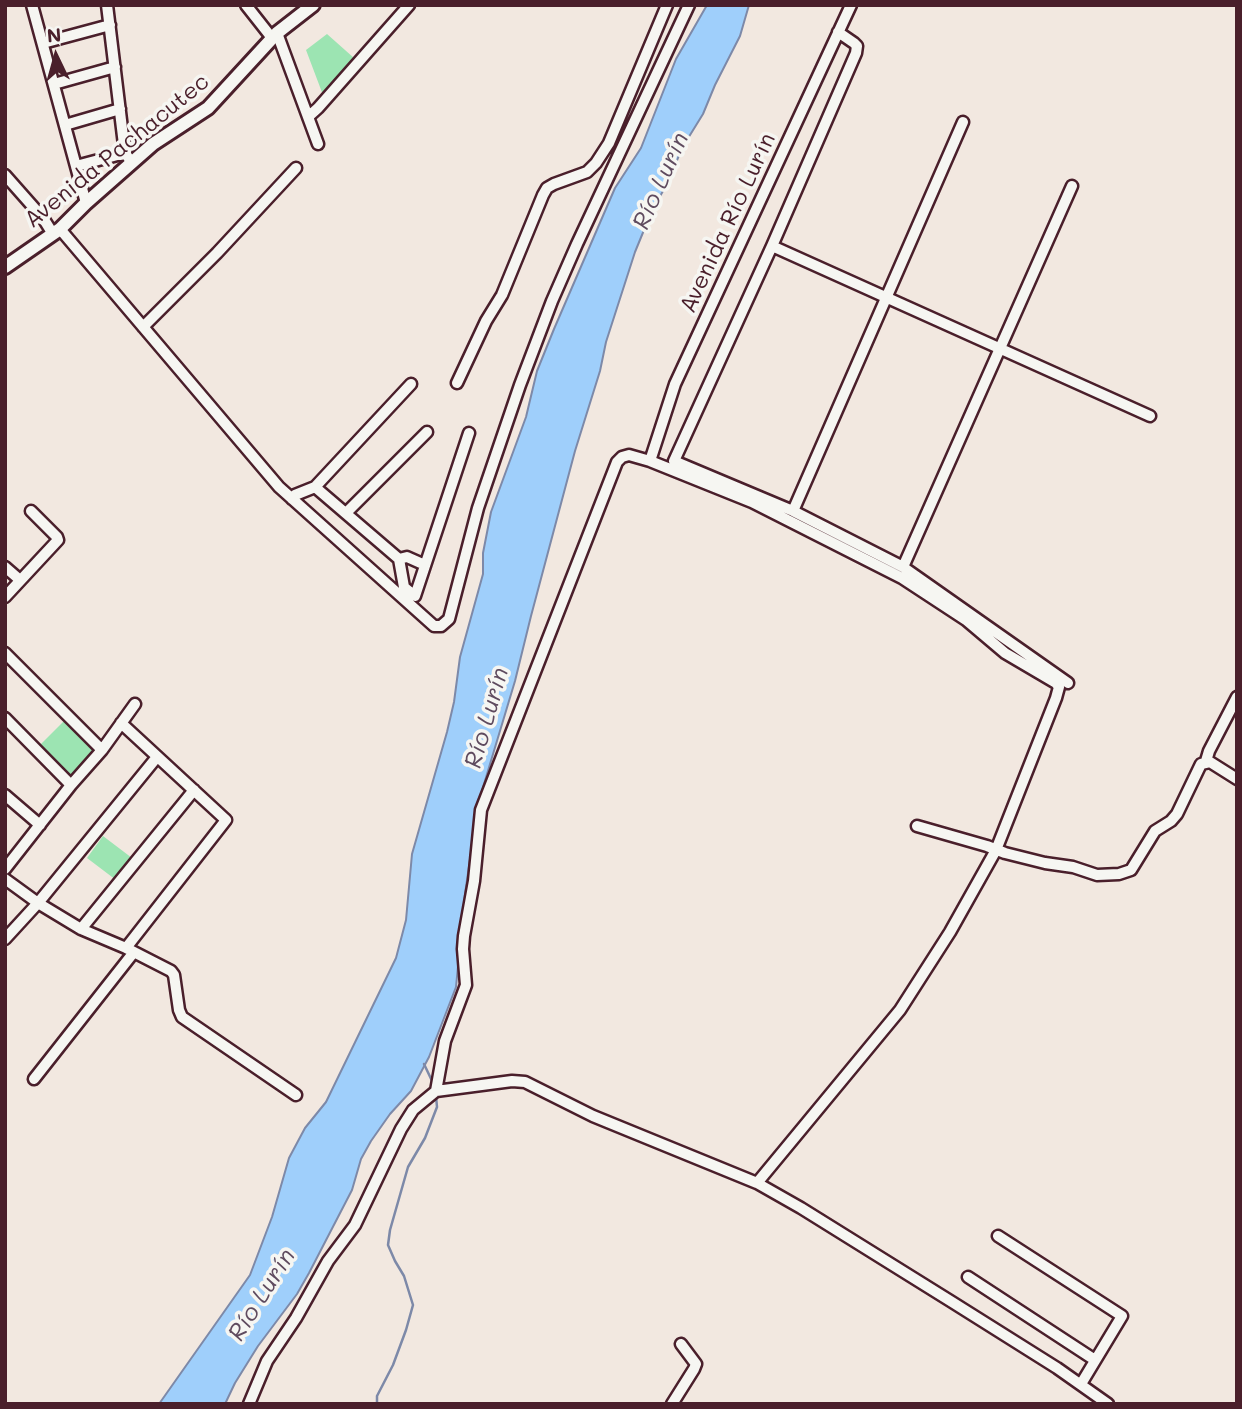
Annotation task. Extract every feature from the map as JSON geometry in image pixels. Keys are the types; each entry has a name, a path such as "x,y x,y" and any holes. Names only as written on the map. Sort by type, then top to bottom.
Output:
{"main road":[{"name":"Avenida Pachacutec","path":"5,267 56,232 128,158 208,108 275,35 313,5"}],"street":[{"path":"33,5 86,203"},
{"path":"76,166 128,158 107,5"},
{"path":"246,5 275,35 317,144"},
{"path":"308,117 409,5"},
{"path":"457,383 486,321 502,295 543,195 547,188 587,172 596,163 609,142 667,5"},
{"path":"5,175 143,327 279,487 433,626 441,626 449,619 478,508 552,301 689,5"},
{"name":"Avenida Río Lurín","path":"650,461 673,388 851,5"},
{"path":"43,43 110,25"},
{"path":"838,32 857,46 856,53 674,461 793,511 903,567 1068,683"},
{"path":"54,84 115,67"},
{"path":"65,125 120,109"},
{"path":"793,511 963,122"},
{"path":"143,327 296,168"},
{"path":"903,567 1072,186"},
{"path":"772,246 1150,416"},
{"path":"292,499 315,486 411,384"},
{"path":"346,513 427,432"},
{"path":"315,486 400,559 404,587 415,596 468,433"},
{"path":"436,1091 445,1041 466,985 464,936 483,804 617,462 629,455 650,461 752,502 902,578 967,620 1005,653 1059,687 996,850 950,932 900,1010 757,1183"},
{"path":"5,597 58,540 31,512"},
{"path":"400,559 407,557 425,565"},
{"path":"5,567 20,580"},
{"path":"5,653 102,750"},
{"path":"917,826 996,850 1097,875 1128,872 1155,831 1177,814 1237,697"},
{"path":"5,869 102,750 135,704"},
{"path":"5,718 71,785"},
{"path":"34,1079 226,820 121,723"},
{"path":"5,939 158,757"},
{"path":"1206,761 1237,779"},
{"path":"81,929 194,790"},
{"path":"5,795 40,825"},
{"path":"5,879 81,929 173,972 182,1017 296,1095"},
{"path":"249,1404 267,1362 328,1261 355,1225 401,1129 413,1110 436,1091 512,1081 525,1082 593,1116 757,1183 1081,1384 1108,1404"},
{"path":"998,1236 1122,1317 1081,1384"},
{"path":"968,1277 1096,1360"},
{"path":"672,1404 695,1364 681,1344"}],"green space":[{"path":"327,34 354,58 323,95 306,50"},
{"path":"64,721 98,750 69,778 38,747"},
{"path":"103,836 132,858 116,880 87,858"}],"water":[{"name":"Río Lurín","path":"707,5 749,5 740,36 651,213 635,252 606,342 515,681 478,804 465,894 456,987 429,1057 411,1091 371,1141 361,1159 352,1190 309,1273 297,1294 258,1346 225,1404 159,1404 250,1275 272,1217 289,1158 305,1128 326,1102 396,958 406,920 412,854 454,702 460,657 483,574 483,553 491,512 526,417 537,371 615,188 641,148 676,59"}],"waterway":[{"path":"424,1064 433,1083"},
{"path":"377,1404 377,1396 393,1365 413,1305 404,1276 388,1245 390,1230 408,1167 425,1138 437,1107 436,1096"}]}
